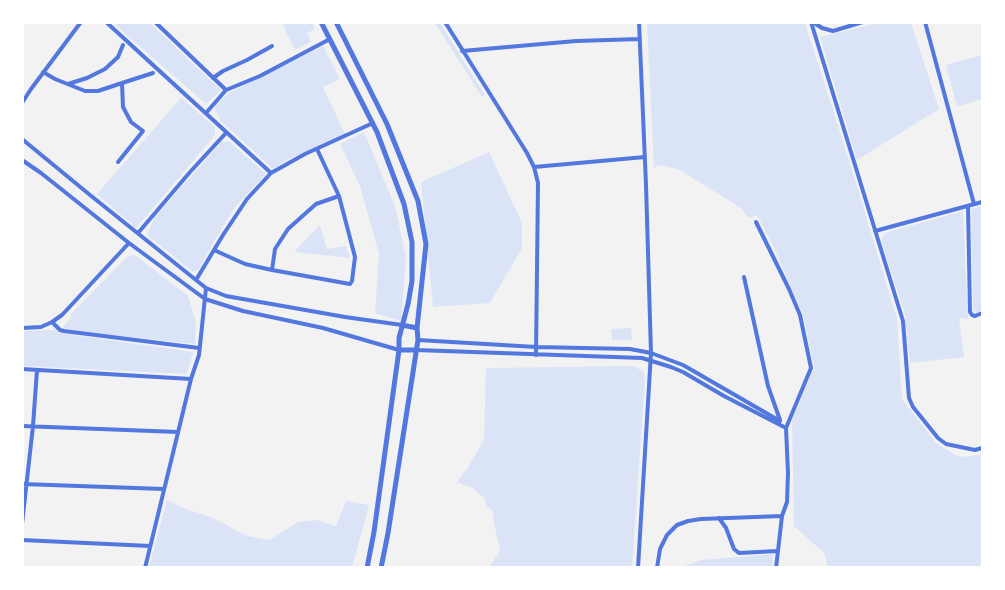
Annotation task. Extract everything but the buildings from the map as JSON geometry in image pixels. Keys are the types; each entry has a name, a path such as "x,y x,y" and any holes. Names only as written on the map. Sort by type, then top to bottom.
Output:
{"street":[{"path":"22,102 81,22"},
{"path":"106,22 270,173"},
{"path":"154,22 226,90"},
{"path":"321,22 377,132 404,204 412,242 412,281 402,325 374,532 367,568"},
{"path":"336,22 387,124 418,201 426,244 417,328 418,340 381,568"},
{"path":"445,22 534,167 538,182 536,355"},
{"path":"638,22 645,157 651,353 638,568"},
{"path":"812,22 822,28 833,31 863,22"},
{"path":"812,22 903,321 909,398 913,407 938,438 946,444 975,450 982,448"},
{"path":"925,22 974,204"},
{"path":"462,51 576,41 640,38"},
{"path":"206,114 226,90 260,76 330,39"},
{"path":"68,84 87,78 105,69 118,57 124,45"},
{"path":"213,78 272,46"},
{"path":"43,72 85,91 98,91 153,73"},
{"path":"118,162 144,132 131,122 123,106 122,83"},
{"path":"22,96 30,89"},
{"path":"196,280 247,198 270,173 373,123"},
{"path":"138,233 226,133"},
{"path":"22,139 206,288 226,296 417,328"},
{"path":"214,250 244,264 350,284 355,258 339,196 317,149"},
{"path":"534,167 645,157"},
{"path":"22,160 41,173 129,244 205,298 243,311 323,328 399,350 633,356 683,372 724,396 786,428"},
{"path":"272,270 275,250 288,228 316,204 339,196"},
{"path":"876,231 982,202"},
{"path":"968,206 970,312 976,316 982,313"},
{"path":"756,222 800,315 810,368 786,428 787,502 782,516 776,568"},
{"path":"22,328 41,327 62,315 129,244"},
{"path":"744,277 768,386 780,420 786,428"},
{"path":"145,568 198,355 206,288"},
{"path":"52,322 60,330 64,331 199,348"},
{"path":"418,340 630,349 651,353 673,360 689,368 780,420"},
{"path":"22,369 191,379"},
{"path":"22,524 37,370"},
{"path":"22,426 178,432"},
{"path":"25,484 164,489"},
{"path":"657,568 660,549 667,535 677,525 700,519 782,516"},
{"path":"719,518 726,528 734,549 739,553 777,551"},
{"path":"22,540 150,546"}],"shaded area":[{"path":"113,23 150,23 221,90 206,104"},
{"path":"282,23 312,23 315,29 307,33 311,42 295,50"},
{"path":"435,23 440,23 485,95 482,97"},
{"path":"647,23 805,23 897,319 902,399 936,443 959,457 982,455 982,567 827,567 823,552 794,526 792,420 814,367 803,314 774,248 757,215 749,218 741,208 678,169 658,165 654,168"},
{"path":"878,23 911,23 939,109 857,160 820,37"},
{"path":"323,46 340,79 323,87 345,134 285,161 273,169 221,121 215,106 230,92"},
{"path":"982,55 982,99 957,107 946,65"},
{"path":"181,98 215,127 215,135 136,228 97,194"},
{"path":"364,132 395,206 406,257 401,321 375,313 379,254 360,186 340,144"},
{"path":"222,141 230,142 266,174 236,206 198,270 193,272 147,235 154,218"},
{"path":"489,152 522,223 522,248 490,303 433,307 421,182"},
{"path":"982,206 982,309 977,313 973,310 971,209"},
{"path":"963,211 968,319 959,318 964,357 910,363 905,314 881,240 885,233"},
{"path":"320,225 327,249 346,246 350,258 294,252"},
{"path":"135,255 188,296 196,321 195,344 64,328 71,318 70,315 124,260 129,256"},
{"path":"631,328 632,340 612,340 611,329"},
{"path":"54,330 81,336 193,352 187,374 23,366 23,331"},
{"path":"633,366 643,371 645,379 632,567 489,567 500,551 493,511 487,506 484,498 473,488 457,482 484,440 486,368"},
{"path":"167,500 186,509 211,517 247,536 270,540 298,522 317,520 336,526 346,501 369,505 352,567 149,567"},
{"path":"773,554 773,567 681,567 701,560"}]}
